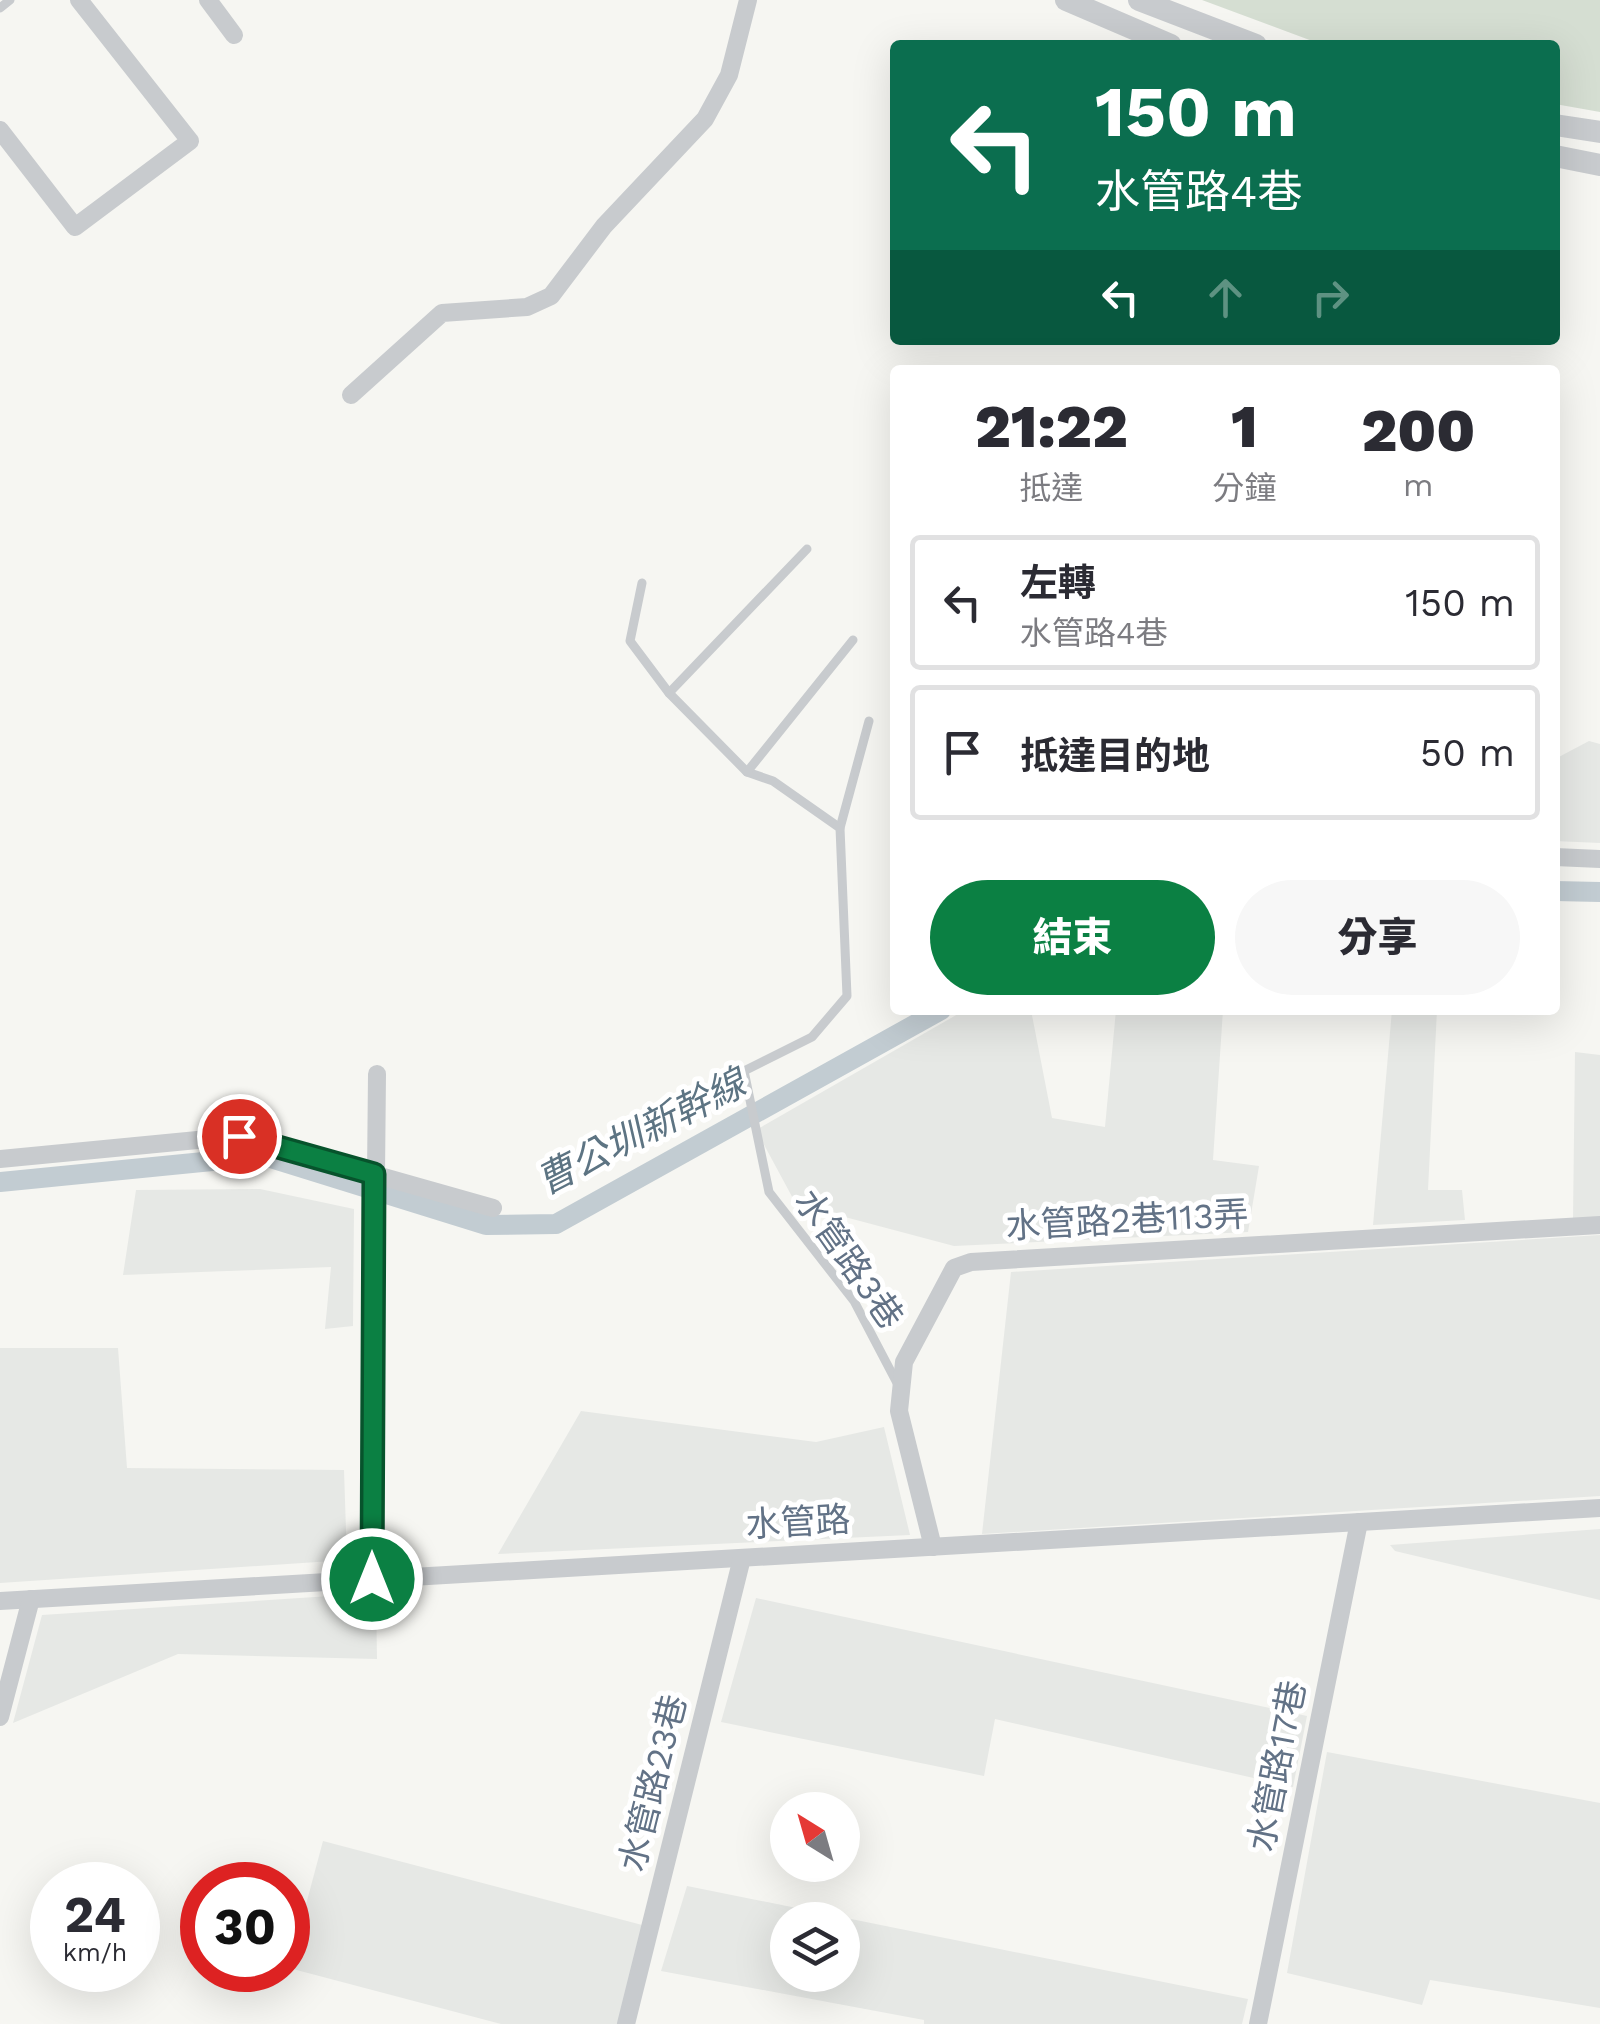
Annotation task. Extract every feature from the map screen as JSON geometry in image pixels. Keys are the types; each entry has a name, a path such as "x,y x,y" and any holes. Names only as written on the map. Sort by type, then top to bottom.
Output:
{"street":[{"path":"0,130 75,227 190,141 80,0"},
{"path":"208,0 234,35"},
{"path":"351,395 442,313 527,307 552,296 604,226 705,119 728,75 748,0"},
{"path":"1066,0 1159,40"},
{"path":"1140,0 1243,40"},
{"path":"1560,126 1600,132"},
{"path":"1560,157 1600,165"},
{"path":"1560,858 1600,859"},
{"path":"372,1579 372,1208 377,1074"},
{"path":"0,1159 239,1136 373,1178 493,1208"},
{"name":"水管路2巷113弄","path":"933,1547 900,1412 901,1391 904,1362 944,1280 954,1268 971,1262 1600,1225"},
{"name":"水管路","path":"0,1601 1600,1508"},
{"name":"水管路17巷","path":"1258,2024 1359,1522"},
{"name":"水管路23巷","path":"626,2024 742,1558"},
{"path":"0,1717 31,1599"}],"lane":[{"path":"0,8 10,0"},
{"path":"669,693 807,549"},
{"path":"642,583 630,641 669,693 747,772 773,781 840,828 870,721"},
{"path":"747,772 853,640"},
{"name":"水管路3巷","path":"840,828 847,996 812,1037 745,1074 769,1192 854,1301 901,1391"}],"shaded area":[{"path":"1202,0 1600,0 1600,112 1560,105 1560,40 1310,40"},
{"path":"1589,741 1600,744 1600,843 1560,841 1560,756"},
{"path":"956,1015 1032,1015 1052,1118 1105,1127 1116,1015 1223,1015 1213,1160 1259,1166 1248,1232 954,1246 796,1204 756,1130"},
{"path":"1392,1015 1437,1015 1428,1190 1462,1190 1465,1220 1373,1225"},
{"path":"1575,1052 1600,1055 1600,1217 1573,1219"},
{"path":"260,1189 354,1209 353,1326 325,1329 331,1267 123,1275 136,1190"},
{"path":"1600,1235 1600,1496 982,1534 1011,1272"},
{"path":"0,1348 118,1348 127,1468 344,1470 347,1560 0,1583"},
{"path":"581,1411 816,1442 884,1427 910,1535 498,1554"},
{"path":"1600,1529 1600,1600 1395,1551 1390,1545"},
{"path":"376,1593 377,1659 178,1654 13,1723 42,1615"},
{"path":"756,1598 1307,1716 1293,1787 995,1719 984,1776 721,1722"},
{"path":"1327,1752 1600,1803 1600,2008 1430,1980 1422,2005 1287,1973"},
{"path":"323,1841 646,1926 620,2024 501,2024 310,1974 310,1890"},
{"path":"687,1886 770,1903 770,1991 661,1971"},
{"path":"860,1921 1248,1999 1242,2024 924,2024 924,2020 774,1992 860,1992"}],"waterway":[{"name":"曹公圳新幹線","path":"1560,891 1600,892"},
{"name":"曹公圳新幹線","path":"0,1182 264,1156 486,1225 556,1224 932,1015"}],"route":[{"path":"239,1136 374,1174 372,1579"}]}
